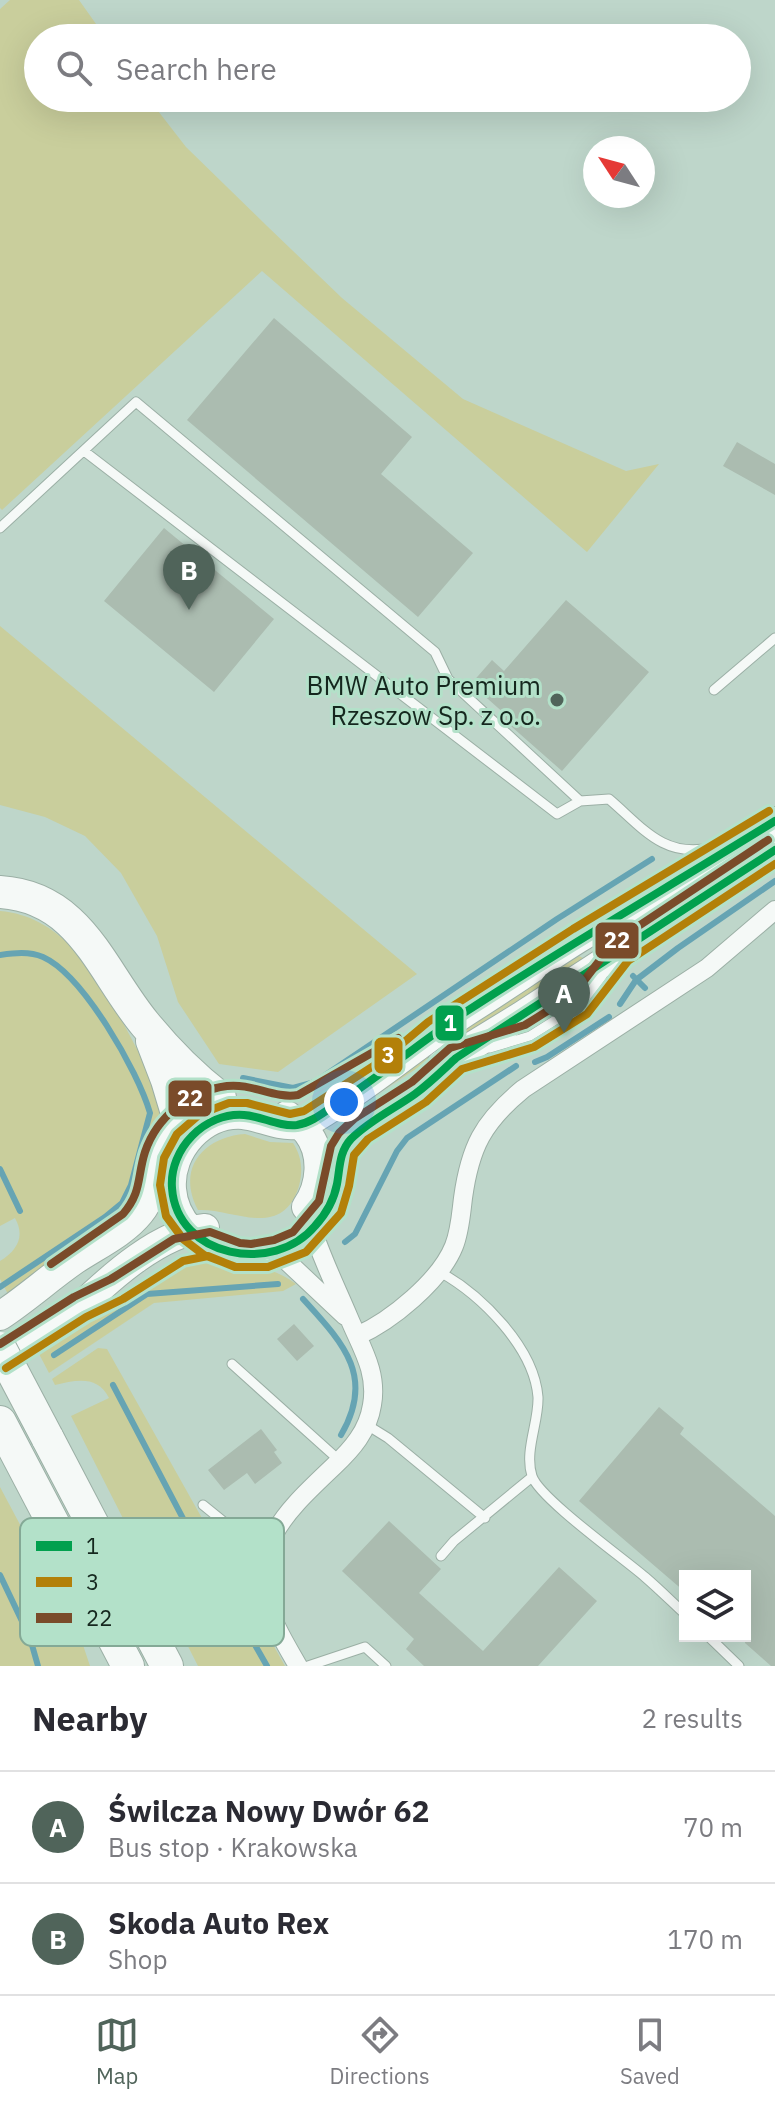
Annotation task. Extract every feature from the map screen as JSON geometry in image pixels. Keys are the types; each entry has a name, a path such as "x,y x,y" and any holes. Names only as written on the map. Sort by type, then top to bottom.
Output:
{"highway":[{"path":"0,892 28,896 69,921 89,942 144,1024 201,1084 220,1098"},
{"path":"144,1024 167,1080 182,1131"},
{"path":"0,1348 89,1518"},
{"path":"0,1422 51,1518"},
{"path":"100,1646 104,1666"},
{"path":"118,1646 128,1666"},
{"path":"157,1646 167,1666"}],"main road":[{"path":"0,1316 131,1223 141,1212 152,1189 156,1155 161,1144 182,1131 232,1115 246,1115 279,1124 290,1118 333,1107 391,1069 435,1032 579,939 775,821"},
{"path":"316,1151 326,1138 358,1114 411,1080 456,1058 775,850"},
{"path":"200,1237 217,1229 239,1236 264,1238 330,1207 342,1151 348,1141 361,1129 419,1092 456,1058"},
{"path":"0,1358 80,1307 110,1278 176,1234 200,1237 246,1256 277,1252 300,1242 318,1182 316,1151 309,1135 268,1103 251,1098 220,1098 199,1106 182,1131 172,1184 174,1199 177,1212 200,1237"},
{"path":"35,1293 79,1275 148,1228 174,1199"}],"street":[{"path":"277,1252 354,1329 371,1329 430,1284 440,1272 454,1245 475,1142 506,1103 707,968 775,910"},
{"path":"284,1518 357,1443 367,1425 374,1388 371,1370 309,1219"},
{"path":"284,1639 298,1666"}],"lane":[{"path":"0,528 136,402 435,652 448,679 580,801"},
{"path":"84,451 557,814 580,801 609,799 651,834 676,850 697,851 744,840"},
{"path":"714,690 775,638"},
{"path":"440,1272 485,1305 530,1364 538,1398 532,1477 547,1496 679,1608"},
{"path":"232,1364 340,1461"},
{"path":"367,1425 388,1438 485,1518"},
{"path":"441,1556 501,1500 532,1477"},
{"path":"203,1505 219,1518"},
{"path":"714,1642 739,1666"},
{"path":"308,1666 365,1647 386,1666"}],"green space":[{"path":"10,0 79,0 96,24 24,24 24,112 159,112 186,147 342,298 463,399 626,471 659,464 587,552 262,271 2,510 0,9"},
{"path":"0,626 417,974 278,1072 219,1064 178,1002 157,936 121,873 85,836 45,817 0,805"},
{"path":"0,911 26,916 48,928 68,943 85,962 101,984 154,1077 163,1102 143,1153 134,1207 8,1294 0,1279 0,1261 15,1247 19,1231 15,1218 0,1226"},
{"path":"579,956 583,958 581,961 321,1131 317,1126"},
{"path":"245,1134 270,1142 293,1143 301,1169 299,1186 291,1203 281,1213 269,1217 198,1210 190,1181 198,1158 217,1141"},
{"path":"195,1257 261,1267 296,1284 283,1291 154,1303 49,1373 38,1352 170,1265"},
{"path":"98,1348 107,1349 202,1518 123,1518 71,1416 109,1398 93,1382 55,1385 52,1379"},
{"path":"0,1487 20,1525 20,1646 83,1646 90,1666 0,1666"},
{"path":"188,1646 274,1646 285,1666 198,1666"}],"building":[{"path":"274,318 412,437 381,474 473,553 418,617 187,420"},
{"path":"737,442 775,464 775,495 723,466"},
{"path":"164,528 274,619 214,692 104,601"},
{"name":"BMW Auto Premium Rzeszow Sp. z o.o.","path":"566,600 649,672 562,771 504,720 506,715 471,684 492,660 504,671"},
{"path":"294,1324 314,1346 297,1361 277,1339"},
{"path":"659,1407 684,1428 680,1434 775,1516 775,1666 771,1666 745,1643 751,1642 751,1570 679,1570 679,1587 579,1501"},
{"path":"261,1429 277,1450 274,1452 282,1463 255,1484 247,1473 224,1490 208,1470"},
{"path":"389,1521 441,1569 419,1593 483,1651 559,1567 597,1601 538,1666 424,1666 406,1649 414,1639 342,1571"}],"waterway":[{"path":"243,1078 293,1088 315,1082 652,859"},
{"path":"620,1004 636,980 775,881"},
{"path":"0,955 38,955 59,967 75,983 121,1050 150,1113"},
{"path":"633,976 645,988"},
{"path":"535,1062 609,1017"},
{"path":"345,1242 355,1234 397,1151 407,1138 516,1066"},
{"path":"0,1287 122,1203 131,1185 150,1113"},
{"path":"0,1169 20,1211"},
{"path":"54,1355 147,1294 278,1284"},
{"path":"303,1299 341,1345 355,1377 351,1414 341,1435"},
{"path":"113,1385 183,1518"},
{"path":"0,1575 20,1617"},
{"path":"32,1646 38,1666"},
{"path":"256,1646 267,1666"}],"transit line":[{"name":"3","path":"769,811 573,929 428,1022 384,1059 304,1111 290,1114 247,1103 229,1103 200,1114 177,1134 164,1158 160,1185 166,1216 183,1239 204,1255 236,1267 268,1267 306,1252 341,1213 354,1155 368,1139 426,1102 462,1069 534,1047 587,1014 628,961 775,864"},
{"name":"1","path":"775,821 467,1011 314,1119 290,1125 244,1115 230,1116 203,1126 183,1147 176,1160 172,1188 178,1212 191,1230 209,1244 230,1252 253,1254 276,1251 297,1241 323,1217 336,1190 344,1149 358,1132 415,1094 456,1058 775,850"},
{"name":"22","path":"0,1344 174,1239 210,1232 251,1244 274,1240 293,1232 319,1201 331,1146 354,1119 412,1082 450,1048 525,1025 573,995 613,943 768,840"},
{"name":"22","path":"51,1264 123,1214 136,1191 150,1139 177,1107 200,1093 227,1086 298,1095 398,1038"},
{"name":"3","path":"6,1368 183,1261 208,1256 235,1267 258,1267"}],"place":[{"name":"Skoda Auto Rex","path":"189,610"},
{"name":"BMW Auto Premium Rzeszow Sp. z o.o.","path":"557,700"},
{"name":"Świlcza Nowy Dwór 62","path":"564,1033"}]}
